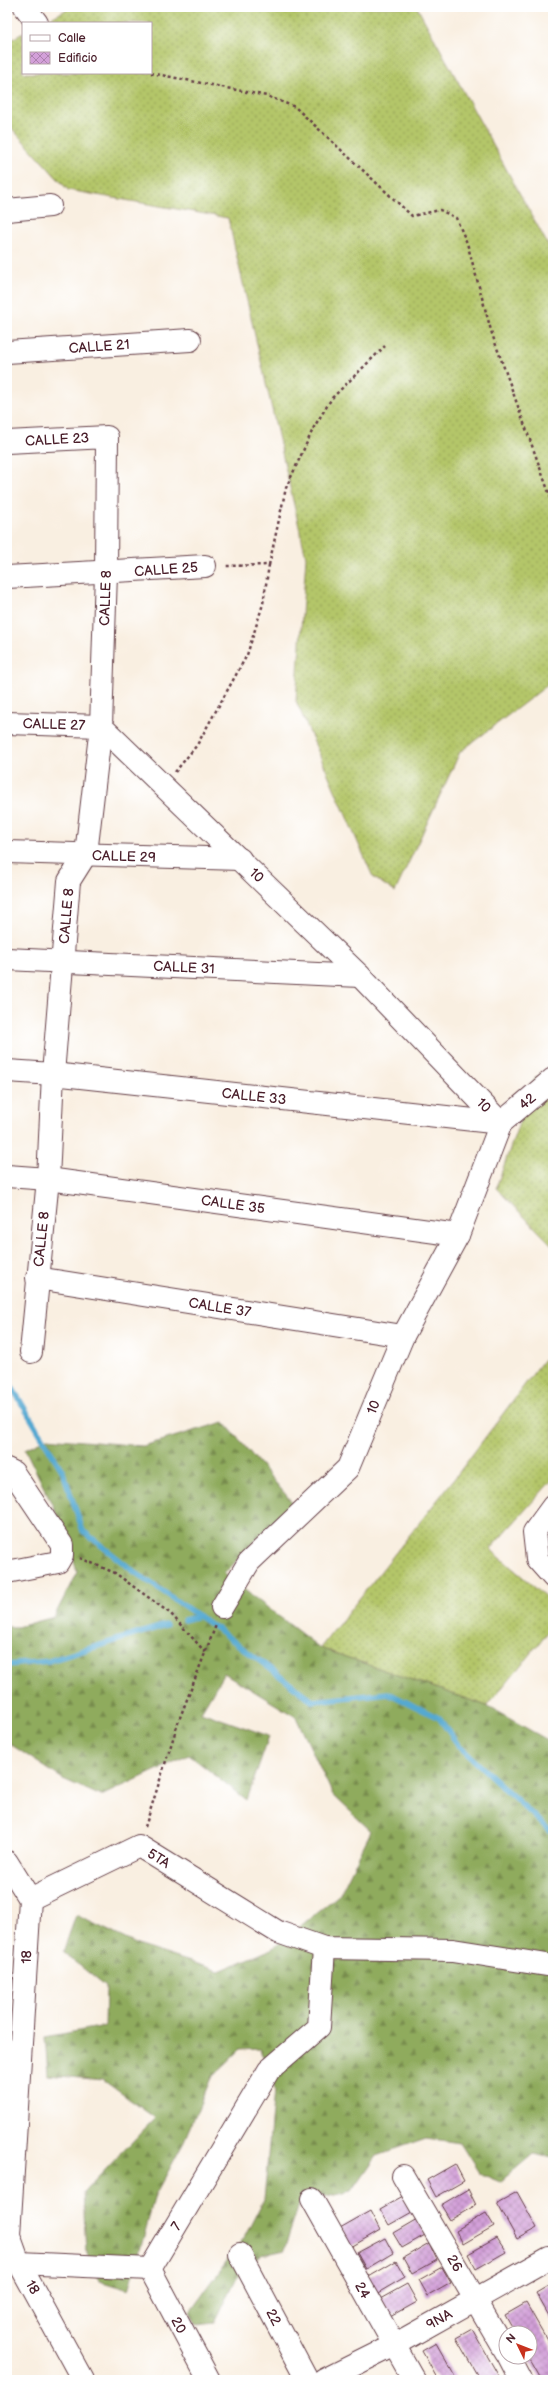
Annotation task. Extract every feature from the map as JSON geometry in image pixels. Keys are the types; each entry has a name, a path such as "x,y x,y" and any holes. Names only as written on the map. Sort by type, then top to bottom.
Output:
{"street":[{"path":"25,7 36,22"},
{"path":"7,210 50,206"},
{"name":"CALLE 21","path":"7,352 190,340"},
{"name":"CALLE 23","path":"7,442 107,437"},
{"name":"CALLE 8","path":"31,1352 37,1278 48,1179 53,1074 69,881 86,854 101,726 106,573 107,437"},
{"name":"CALLE 25","path":"7,577 106,573 205,566"},
{"name":"CALLE 27","path":"7,723 101,726"},
{"name":"10","path":"101,726 360,976 501,1123 458,1234 403,1336 348,1468 249,1562 222,1607"},
{"name":"CALLE 29","path":"7,852 240,859"},
{"name":"CALLE 31","path":"7,959 62,960 360,976"},
{"name":"CALLE 33","path":"7,1071 53,1074 501,1123"},
{"name":"42","path":"501,1123 553,1079"},
{"name":"CALLE 35","path":"7,1176 48,1179 458,1234"},
{"name":"CALLE 37","path":"37,1278 403,1336"},
{"path":"7,1469 13,1472 62,1545 62,1555 58,1562 7,1572"},
{"path":"553,1506 534,1532 537,1559 553,1577"},
{"name":"5TA","path":"30,1899 139,1846 278,1932 324,1948 453,1950 553,1966"},
{"path":"7,1862 30,1899"},
{"name":"18","path":"30,1899 9,2235 19,2263 84,2380"},
{"name":"7","path":"150,2269 269,2070 318,2027 324,1948"},
{"name":"26","path":"403,2176 498,2338"},
{"name":"24","path":"312,2199 414,2380"},
{"name":"22","path":"240,2254 308,2380"},
{"name":"9NA","path":"324,2380 394,2344 549,2258 553,2258"},
{"path":"19,2263 150,2269"},
{"name":"20","path":"150,2269 209,2380"},
{"path":"513,2365 521,2380"}],"path":[{"path":"152,73 267,96 295,107 412,216 440,210 456,218 467,243 492,334 553,504"},
{"path":"163,786 197,745 247,655 263,604 269,565 286,488 314,427 332,398 385,346"},
{"path":"205,566 269,565"},
{"path":"62,1555 83,1558 115,1573 171,1614 206,1653"},
{"path":"139,1846 179,1720 206,1653 222,1607"}],"green space":[{"path":"71,7 417,7 553,254 553,681 460,752 395,892 373,877 296,701 306,557 228,218 68,190 7,123 7,42 22,34 22,74 152,74 152,22 44,22"},
{"path":"553,1069 553,1246 496,1188 535,1078"},
{"path":"553,1347 553,1479 490,1549 553,1603 553,1626 487,1706 320,1648 454,1479"},
{"path":"224,1422 292,1502 224,1574 320,1648 487,1706 553,1743 553,2158 533,2154 500,2182 479,2173 460,2143 426,2138 377,2155 352,2191 322,2198 310,2190 300,2202 284,2250 262,2255 237,2277 215,2322 197,2324 190,2312 245,2236 264,2199 274,2090 261,2049 240,2050 211,2078 184,2142 155,2196 129,2290 99,2281 86,2253 83,2193 155,2118 103,2080 48,2075 45,2037 105,2026 106,1987 63,1952 76,1915 140,1946 219,1971 272,1949 340,1894 371,1831 333,1795 296,1717 224,1673 201,1712 269,1736 247,1800 189,1755 101,1796 63,1779 7,1742 7,1626 13,1628 54,1617 77,1572 66,1533 25,1449 47,1438 143,1446"}],"building":[{"path":"553,1539 553,1549 548,1544"},
{"path":"455,2164 464,2181 436,2197 427,2180"},
{"path":"468,2189 476,2205 450,2220 441,2205"},
{"path":"517,2192 537,2228 517,2239 497,2203"},
{"path":"403,2196 412,2212 389,2225 380,2209"},
{"path":"370,2211 380,2230 351,2247 340,2228"},
{"path":"486,2213 494,2226 463,2244 456,2230"},
{"path":"417,2219 425,2235 402,2248 393,2233"},
{"path":"385,2238 393,2253 366,2269 357,2253"},
{"path":"497,2238 506,2252 476,2269 468,2254"},
{"path":"429,2243 437,2260 412,2274 403,2258"},
{"path":"396,2261 405,2277 376,2294 367,2278"},
{"path":"442,2267 451,2283 428,2296 419,2280"},
{"path":"553,2283 553,2323 536,2293"},
{"path":"407,2284 417,2302 390,2317 380,2299"},
{"path":"526,2303 553,2350 553,2380 541,2380 533,2365 538,2365 538,2325 511,2325 505,2315"},
{"path":"472,2329 501,2380 480,2380 456,2338"},
{"path":"436,2343 457,2380 438,2380 422,2351"}],"waterway":[{"path":"7,1379 63,1472 83,1531 136,1573 216,1628 313,1701 388,1693 439,1718 459,1746 549,1830 553,1830"},
{"path":"184,1620 199,1616"},
{"path":"7,1665 49,1661 166,1625"}]}
